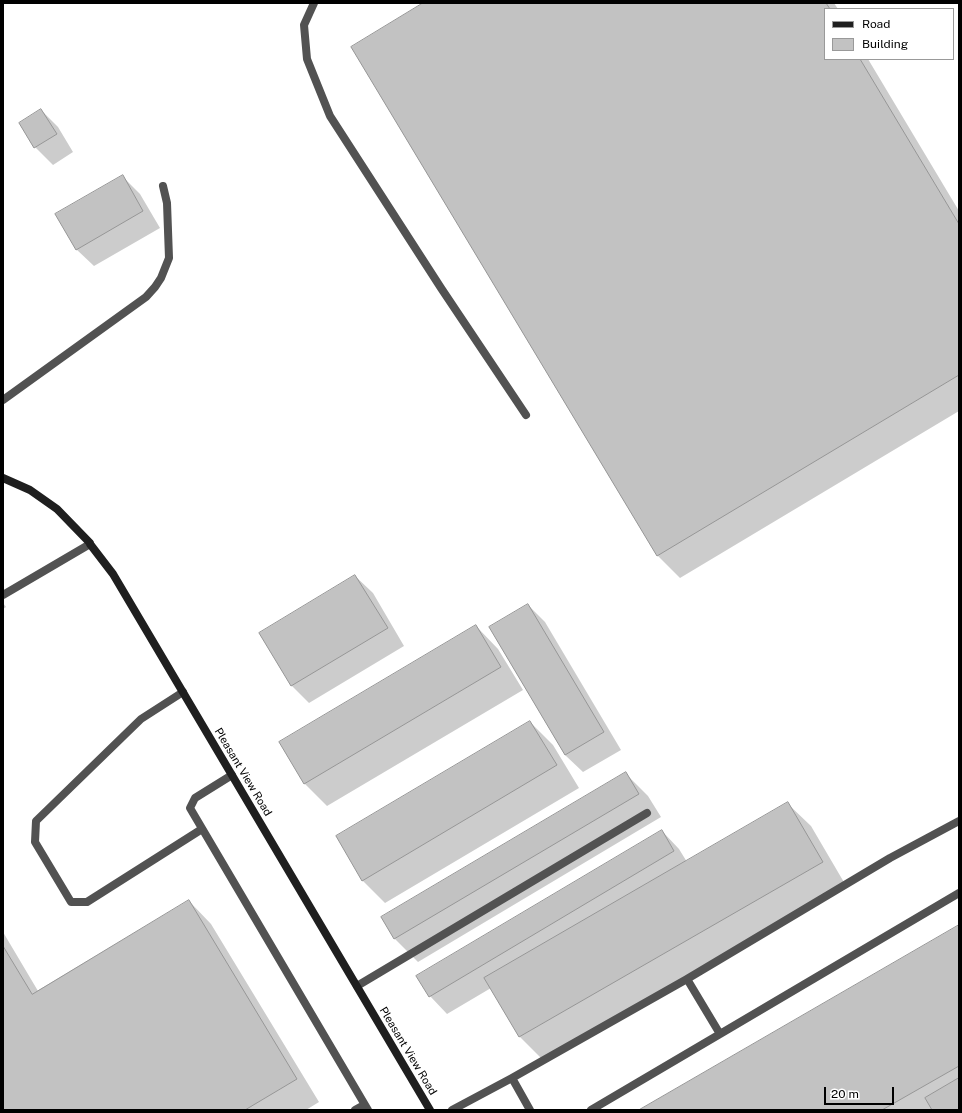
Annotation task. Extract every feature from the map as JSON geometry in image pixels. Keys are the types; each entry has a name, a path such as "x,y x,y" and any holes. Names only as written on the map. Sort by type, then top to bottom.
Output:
{"street":[{"name":"Pleasant View Road","path":"3,478 30,490 57,509 90,544 114,574 430,1110"}],"lane":[{"path":"314,3 304,26 307,59 330,116 441,288 526,415"},
{"path":"3,400 146,297 155,287 161,278 169,258 167,203 164,186"},
{"path":"3,594 90,544"},
{"path":"183,692 141,719 36,821 35,842 71,902 87,902 202,829"},
{"path":"232,775 195,798 190,808 366,1107 355,1110"},
{"path":"357,986 647,813"},
{"path":"452,1110 512,1078 687,979 890,858 959,821"},
{"path":"591,1110 959,893"},
{"path":"687,979 720,1034"},
{"path":"512,1078 530,1110"}],"building":[{"path":"423,3 826,3 829,8 824,8 824,60 861,60 959,224 959,375 657,556 351,47"},
{"path":"41,109 57,134 34,148 19,123"},
{"path":"123,175 143,211 76,250 55,214"},
{"path":"355,575 388,628 291,686 259,633"},
{"path":"528,604 604,732 565,755 489,627"},
{"path":"476,625 501,667 304,784 279,742"},
{"path":"530,721 557,765 362,881 336,836"},
{"path":"626,772 639,794 394,939 381,917"},
{"path":"788,802 823,862 519,1037 484,978"},
{"path":"662,830 674,851 429,997 416,976"},
{"path":"189,900 297,1079 245,1110 3,1110 3,946 32,994"},
{"path":"959,925 959,1066 882,1110 639,1110"},
{"path":"959,1078 959,1110 932,1110 925,1098"}]}
